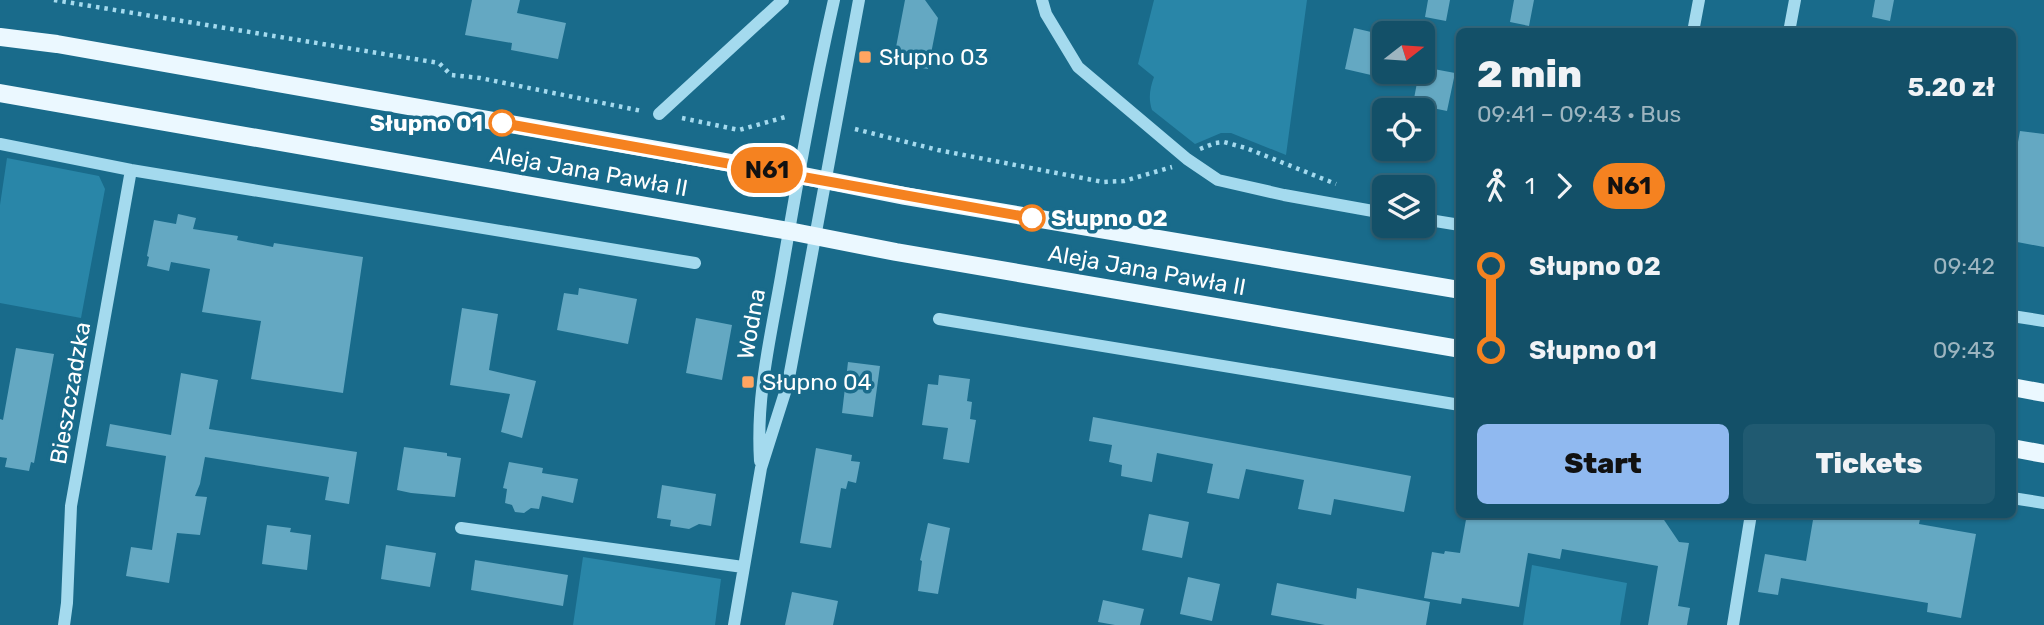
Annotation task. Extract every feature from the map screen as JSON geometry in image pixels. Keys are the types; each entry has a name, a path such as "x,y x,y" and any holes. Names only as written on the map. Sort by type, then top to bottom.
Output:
{"main road":[{"name":"Aleja Jana Pawła II","path":"0,37 70,46 799,175 905,197 1456,289"},
{"name":"Aleja Jana Pawła II","path":"0,93 789,231 909,255 1456,348"},
{"path":"2016,388 2044,393"},
{"path":"2016,449 2044,454"}],"street":[{"path":"659,114 783,0"},
{"name":"Wodna","path":"761,468 758,428 761,383 834,0"},
{"name":"Wodna","path":"734,625 761,468 789,383 859,0"},
{"path":"1042,0 1046,14 1077,67 1187,159 1218,180 1284,195 1372,210"},
{"path":"1694,28 1699,0"},
{"path":"1790,28 1796,0"},
{"path":"0,144 131,170 695,262"},
{"name":"Bieszczadzka","path":"64,625 71,506 131,170"},
{"path":"1435,221 1456,224"},
{"path":"2016,317 2044,321"},
{"path":"939,319 1456,404"},
{"path":"2016,499 2044,503"},
{"path":"1733,625 1750,518"},
{"path":"461,528 743,567"}],"path":[{"path":"54,0 439,63 451,75 480,78 739,130 789,116"},
{"path":"855,129 938,150 1103,182 1124,181 1159,172 1187,159 1204,146 1224,142 1343,186"}],"shaded area":[{"path":"1154,0 1307,0 1286,155 1231,133 1221,133 1195,144 1152,110 1150,93 1154,77 1138,64"},
{"path":"7,158 99,176 105,189 81,318 0,303 0,205"},
{"path":"583,557 721,579 715,625 573,625"},
{"path":"1532,565 1627,583 1620,625 1523,625"}],"building":[{"path":"472,0 520,0 517,13 566,23 558,59 511,50 512,43 465,35"},
{"path":"905,0 925,0 938,18 928,69 893,63"},
{"path":"1428,0 1450,0 1446,21 1425,17"},
{"path":"1514,0 1534,0 1529,26 1510,22"},
{"path":"1875,0 1894,0 1890,21 1872,17"},
{"path":"1354,28 1372,32 1372,75 1345,69"},
{"path":"1435,69 1455,73 1447,111 1435,109 1435,98 1414,98 1417,84 1435,84"},
{"path":"2020,131 2044,134 2044,247 2016,242 2016,153"},
{"path":"178,214 196,218 193,229 238,236 237,240 273,247 274,243 363,257 343,393 251,379 261,321 202,312 210,269 171,262 169,271 147,266 154,220 176,224"},
{"path":"579,288 637,299 628,344 557,330 564,293 578,295"},
{"path":"462,308 498,314 489,370 536,381 522,438 501,432 510,394 450,385"},
{"path":"696,318 732,325 722,380 686,373"},
{"path":"16,348 54,354 34,463 31,462 29,471 5,467 7,458 0,457 0,419 3,420"},
{"path":"848,362 880,366 873,417 842,413"},
{"path":"181,373 218,380 209,429 357,452 349,504 325,500 329,477 205,457 195,496 207,497 200,535 177,533 169,583 126,576 131,547 152,550 166,456 106,446 110,424 171,435"},
{"path":"939,375 970,379 967,401 972,402 970,419 976,420 969,463 943,459 948,428 922,425 928,384 938,385"},
{"path":"1093,417 1411,476 1404,512 1334,499 1331,515 1298,509 1304,480 1246,469 1239,499 1207,493 1213,464 1157,453 1152,482 1121,476 1122,465 1109,462 1112,445 1089,441"},
{"path":"404,447 447,453 447,456 461,458 455,497 397,490"},
{"path":"816,448 852,455 851,461 860,462 856,483 848,481 846,489 841,488 831,548 800,543"},
{"path":"509,462 543,468 542,473 578,479 573,503 542,496 539,509 531,508 524,513 515,512 512,505 505,503 507,489 503,488"},
{"path":"662,485 716,494 711,526 699,524 689,529 670,526 671,520 657,518"},
{"path":"1149,514 1189,522 1182,558 1142,550"},
{"path":"1466,518 1663,518 1679,542 1689,543 1678,606 1690,608 1687,625 1648,625 1658,566 1562,549 1560,559 1528,553 1519,607 1462,598 1461,604 1424,598 1432,552 1460,553"},
{"path":"1813,518 1920,518 1919,524 1976,534 1961,618 1927,612 1928,603 1781,578 1778,595 1758,592 1765,554 1806,561"},
{"path":"928,523 950,528 938,594 918,591 920,560"},
{"path":"267,525 291,528 290,532 311,535 307,570 262,564"},
{"path":"386,545 436,553 430,587 381,579"},
{"path":"475,560 568,575 563,606 471,590"},
{"path":"1188,577 1220,584 1212,621 1180,614"},
{"path":"1277,583 1356,599 1357,588 1430,602 1426,625 1325,625 1271,615"},
{"path":"792,592 838,601 833,625 785,625"},
{"path":"1103,600 1144,609 1140,625 1098,622"}],"bus line":[{"name":"N61","path":"502,123 1032,218"}],"place":[{"name":"Słupno 03","path":"865,57"},
{"name":"Słupno 01","path":"502,123"},
{"name":"Słupno 02","path":"1032,218"},
{"name":"Słupno 04","path":"748,382"}]}
